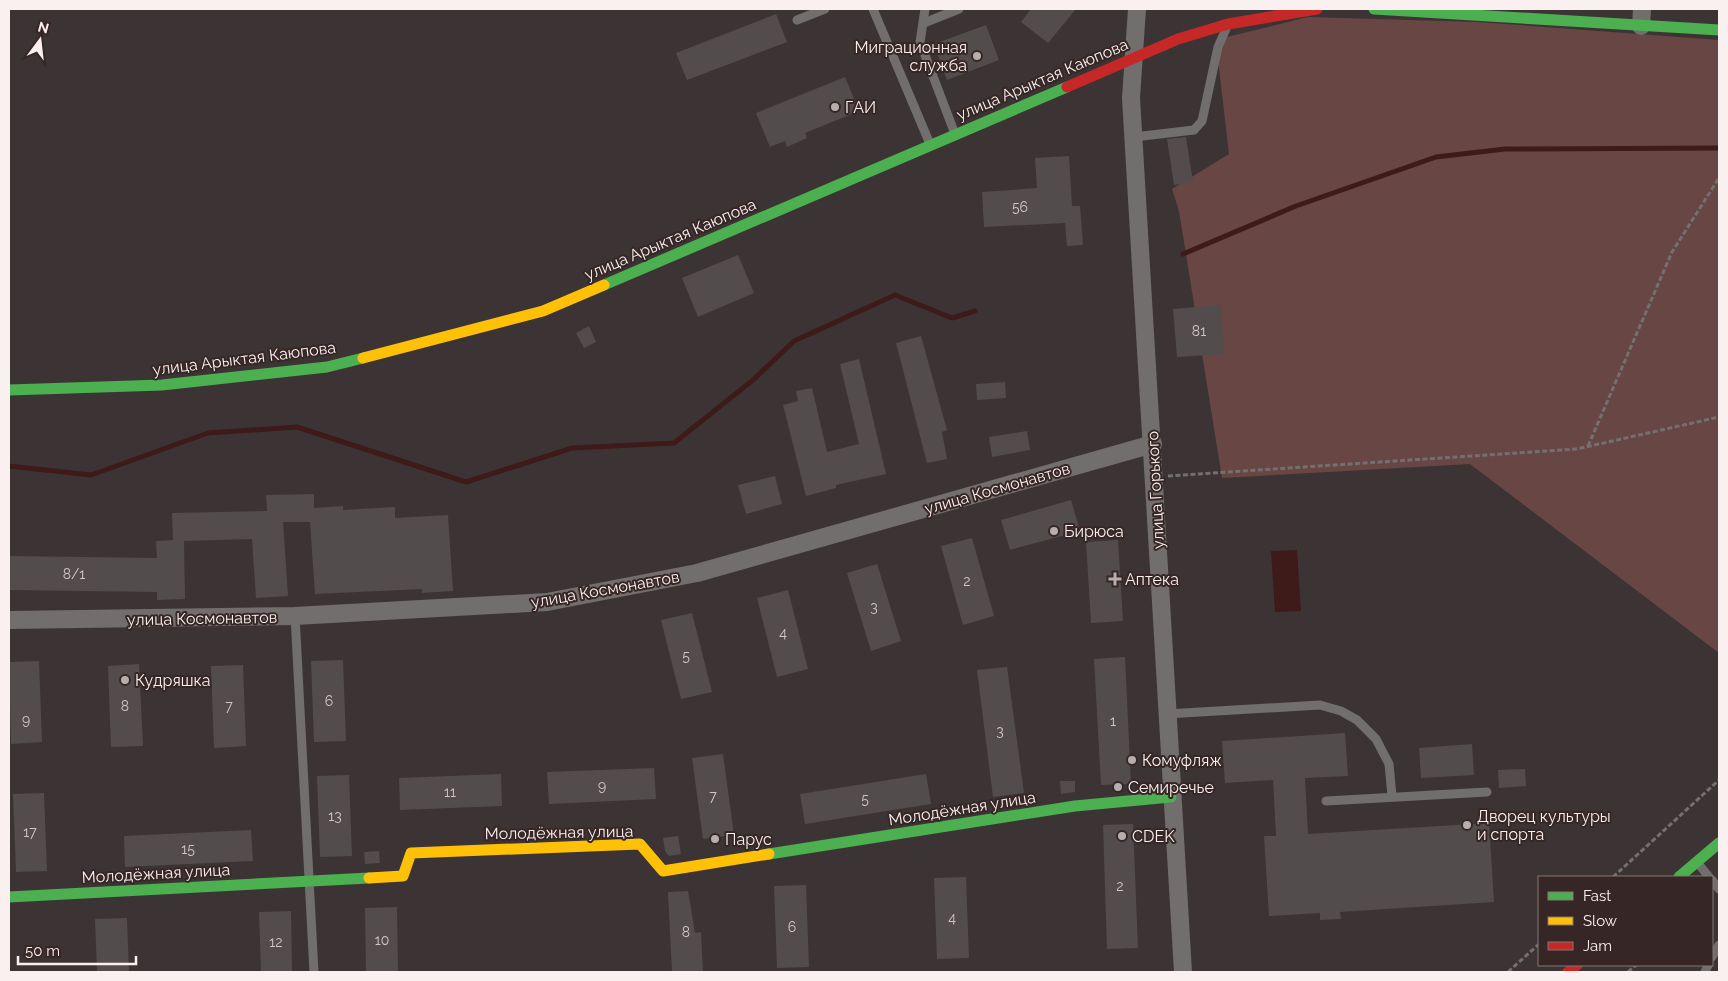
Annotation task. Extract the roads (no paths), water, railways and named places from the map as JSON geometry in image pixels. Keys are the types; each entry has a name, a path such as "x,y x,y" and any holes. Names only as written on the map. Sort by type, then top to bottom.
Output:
{"street":[{"name":"улица Горького","path":"1138,9 1131,98 1153,444 1166,714 1183,972"},
{"name":"улица Арыктая Каюпова","path":"9,390 162,385 326,367 534,314 1178,39 1228,24 1317,9"},
{"path":"1374,9 1719,30"},
{"path":"1641,26 1642,9"},
{"name":"улица Космонавтов","path":"9,620 295,616 547,602 697,573 1153,444"},
{"name":"Молодёжная улица","path":"9,897 404,876 411,853 640,844 663,871 1076,806 1171,797"},
{"path":"1680,876 1719,843"}],"lane":[{"path":"797,20 825,9"},
{"path":"872,9 930,145"},
{"path":"925,9 920,42 955,134"},
{"path":"924,23 959,9"},
{"path":"1134,137 1194,130 1202,120 1218,47 1228,24"},
{"path":"295,616 314,972"},
{"path":"1166,714 1320,706 1341,711 1357,720 1376,739 1390,764 1392,796"},
{"path":"1326,801 1487,792"},
{"path":"1697,862 1708,876"}],"waterway":[{"path":"1183,254 1296,206 1436,157 1505,149 1719,148"},
{"path":"9,466 91,475 208,433 297,427 466,482 572,448 674,443 753,380 794,341 895,295 952,318 975,311"}],"place":[{"name":"Миграционная служба","path":"977,56"},
{"name":"ГАИ","path":"835,107"},
{"name":"Бирюса","path":"1054,531"},
{"name":"Аптека","path":"1115,579"},
{"name":"Кудряшка","path":"125,680"},
{"name":"Комуфляж","path":"1132,760"},
{"name":"Семиречье","path":"1118,787"},
{"name":"Дворец культуры и спорта","path":"1467,825"},
{"name":"CDEK","path":"1122,836"},
{"name":"Парус","path":"715,839"}]}
